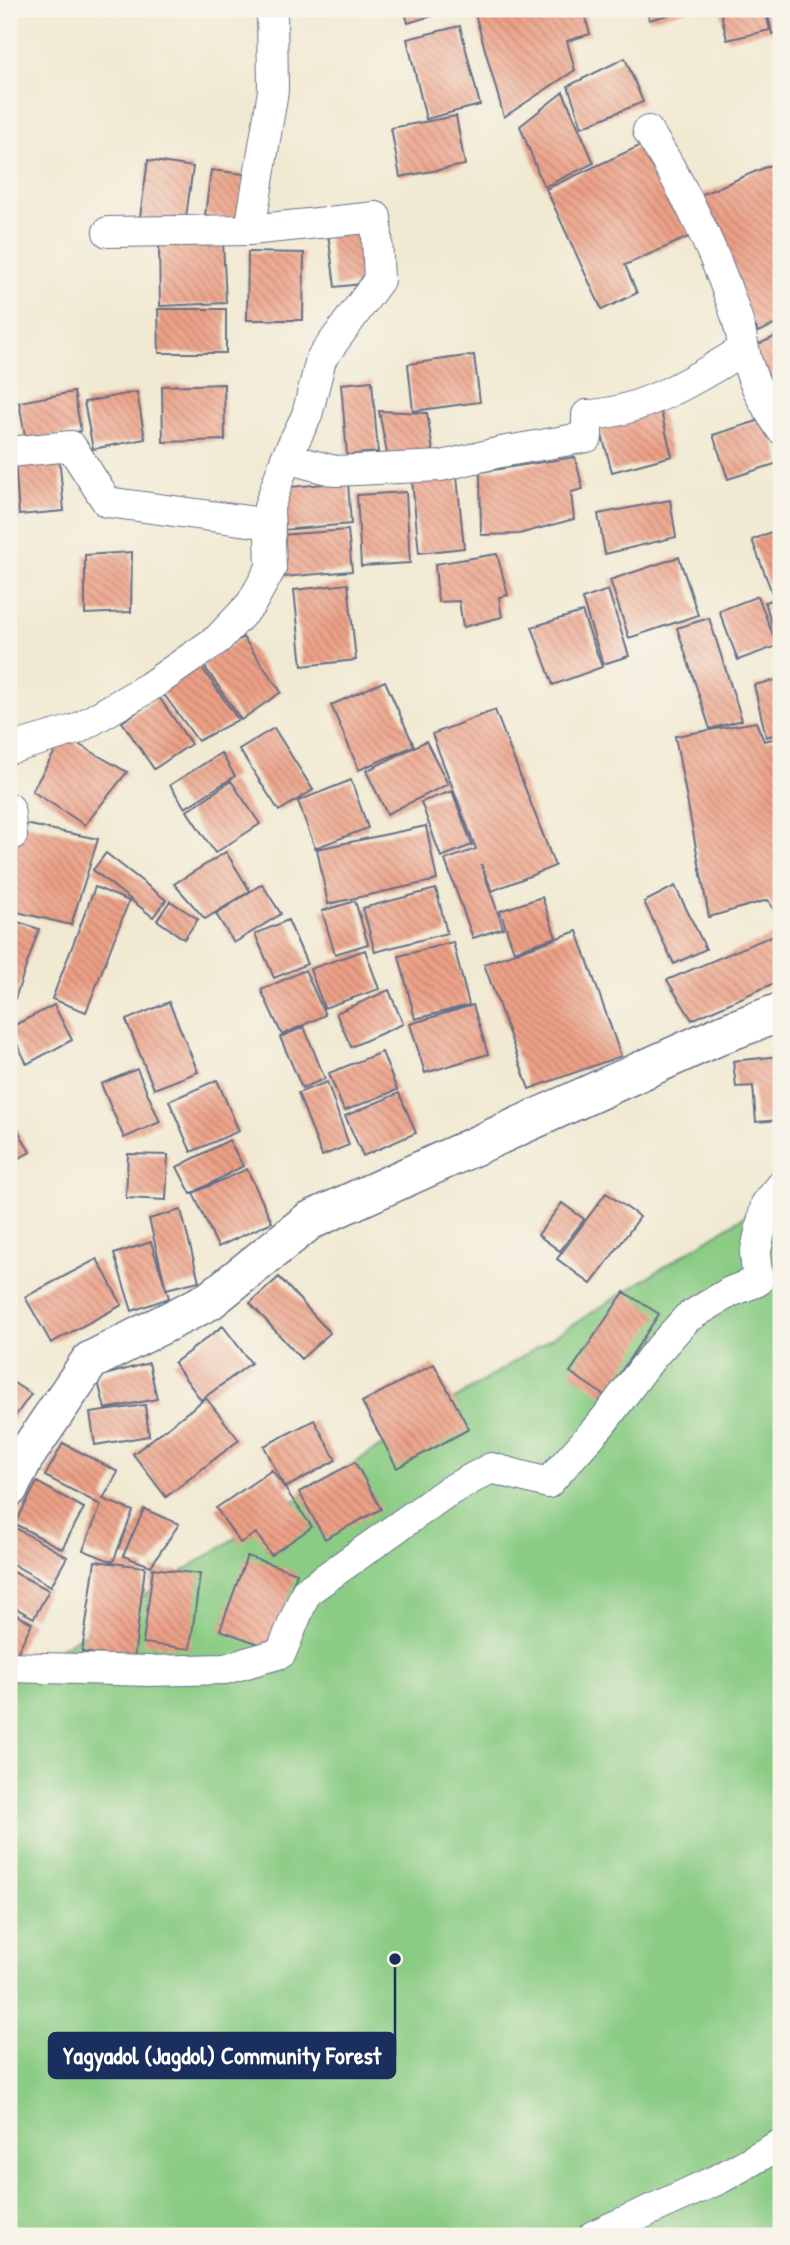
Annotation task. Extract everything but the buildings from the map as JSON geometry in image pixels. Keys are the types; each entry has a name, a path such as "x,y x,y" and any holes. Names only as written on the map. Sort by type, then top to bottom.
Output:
{"street":[{"path":"250,230 273,91 272,9"},
{"path":"648,131 669,163 708,244 737,317 744,349 759,389 781,429"},
{"path":"9,749 77,729 149,687 218,639 251,604 271,568 269,507 286,458 307,415 321,359 379,280 376,217 250,230 108,232"},
{"path":"286,458 335,471 441,466 587,437 587,415 607,415 649,399 701,376 744,349"},
{"path":"9,452 71,446 107,502 270,524"},
{"path":"9,808 12,835 9,837"},
{"path":"9,1488 24,1458 90,1361 209,1301 309,1221 725,1032 781,1012"},
{"path":"9,1667 149,1671 225,1669 281,1653 306,1592 447,1492 491,1468 548,1483 603,1423 652,1357 687,1318 730,1292 758,1281 755,1255 766,1204 781,1186"},
{"path":"593,2236 721,2178 781,2144"}],"green space":[{"path":"781,1193 781,2236 9,2236 9,1681"}],"place":[{"name":"Yagyadol (Jagdol) Community Forest","path":"395,1959"}]}
